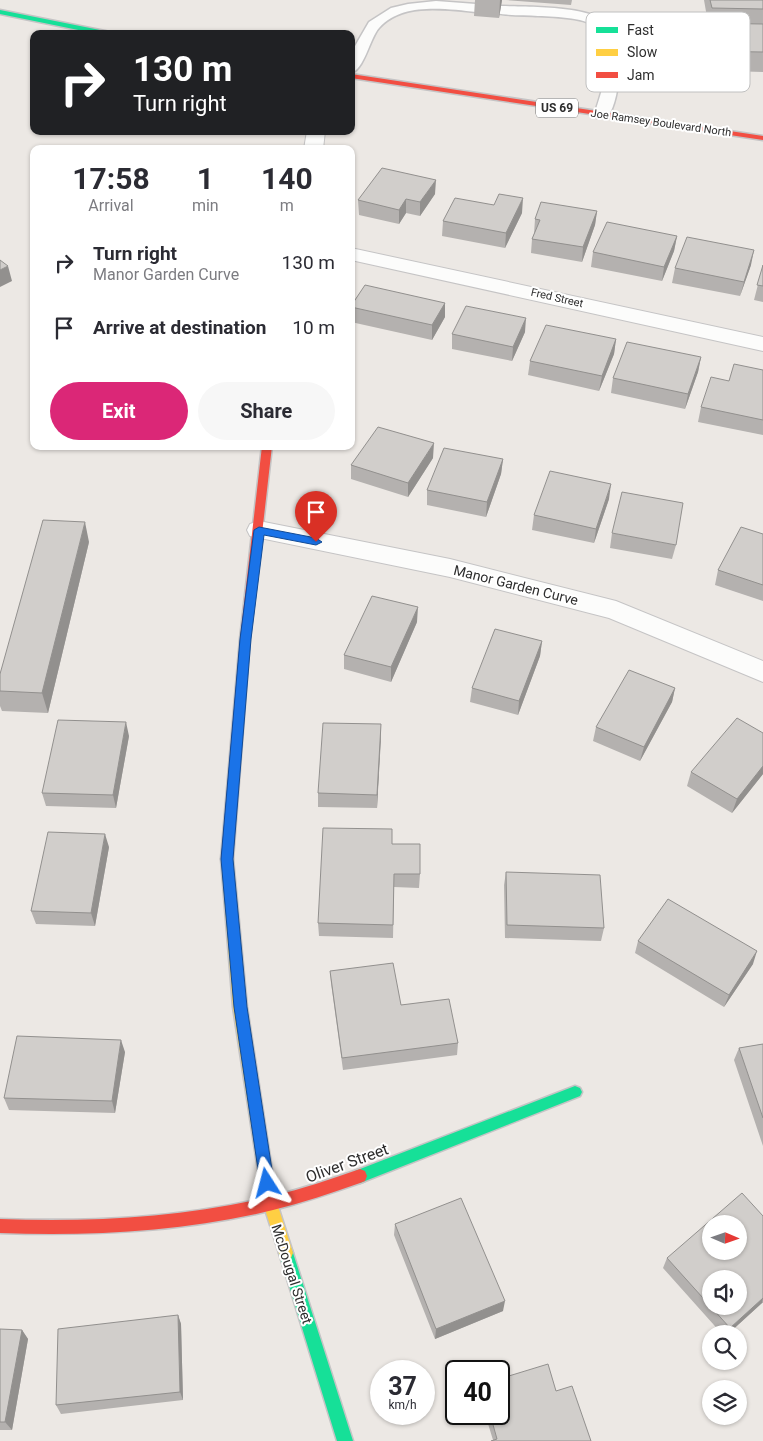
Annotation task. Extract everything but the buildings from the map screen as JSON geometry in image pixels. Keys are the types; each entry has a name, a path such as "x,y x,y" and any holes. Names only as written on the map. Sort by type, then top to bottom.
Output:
{"street":[{"path":"0,12 90,30"},
{"name":"Joe Ramsey Boulevard North","path":"355,77 763,138"},
{"name":"Fred Street","path":"355,255 763,344"},
{"name":"McDougal Street","path":"267,450 259,530 245,639 227,859 240,1007 270,1203 345,1441"},
{"name":"Manor Garden Curve","path":"259,530 450,568 616,610 763,672"},
{"name":"Oliver Street","path":"0,1226 64,1229 193,1220 316,1193 575,1092"}],"lane":[{"path":"355,61 373,27 388,11 414,5 476,8"},
{"path":"501,10 586,18"},
{"path":"602,115 609,92"}],"traffic: fast":[{"path":"0,12 90,30"},
{"path":"360,1176 575,1092"},
{"path":"286,1253 345,1441"}],"traffic: slow":[{"path":"227,859 240,1007 270,1203 286,1253"}],"traffic: jam":[{"path":"355,77 763,138"},
{"path":"227,859 245,639 267,450"},
{"path":"0,1226 92,1227 183,1220 273,1203 317,1191 360,1176"}],"route":[{"path":"267,1183 240,1007 227,859 245,639 259,530 316,542"}]}
